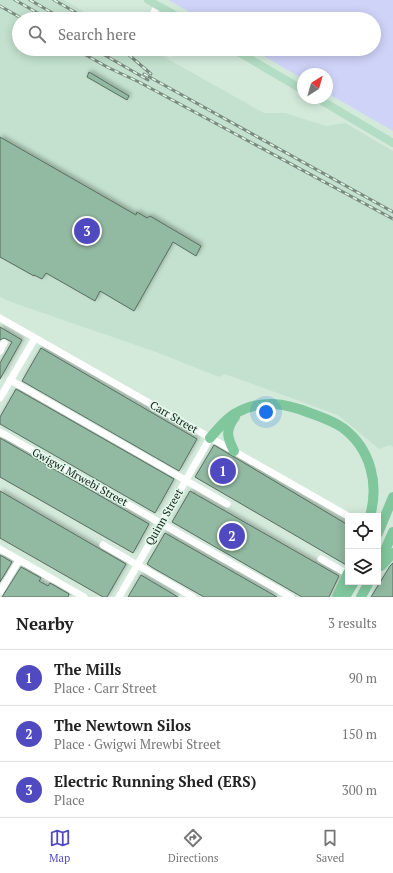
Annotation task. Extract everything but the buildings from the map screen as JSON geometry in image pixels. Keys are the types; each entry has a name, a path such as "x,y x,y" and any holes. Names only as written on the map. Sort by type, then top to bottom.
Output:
{"highway":[{"path":"210,438 230,417 240,411 271,403 302,410 327,420 344,429 352,436 363,450 370,464 373,476 374,491 370,513"},
{"path":"234,451 229,442 228,427 240,411"},
{"path":"381,526 393,497"},
{"path":"381,560 393,532"},
{"path":"381,564 393,553"},
{"path":"337,597 345,577"},
{"path":"346,597 352,585"},
{"path":"361,597 367,585"}],"main road":[{"path":"148,0 169,12"},
{"path":"245,56 297,86"},
{"path":"327,104 393,143"}],"street":[{"path":"154,12 158,5"},
{"name":"Carr Street","path":"0,318 345,514"},
{"path":"0,398 35,338"},
{"path":"0,351 4,343"},
{"path":"10,380 227,504"},
{"name":"Gwigwi Mrwebi Street","path":"0,432 291,597"},
{"name":"Quinn Street","path":"119,597 210,438"},
{"path":"381,535 393,542"},
{"path":"103,544 193,597"},
{"path":"0,549 83,597"},
{"path":"321,559 345,571"},
{"path":"0,592 19,560"},
{"path":"332,597 345,575"}],"shaded area":[{"path":"0,0 64,0 85,12 12,12 12,56 162,56 264,113 285,113 326,126 345,123 393,151 393,447 390,445 379,449 338,415 225,374 219,377 156,352 0,297"},
{"path":"169,0 393,0 393,131 333,96 333,68 297,68 297,75 264,56 381,56 381,12 189,12"}],"railway":[{"path":"15,0 36,12"},
{"path":"30,0 51,12"},
{"path":"54,0 75,12"},
{"path":"0,6 12,13"},
{"path":"88,56 139,82 393,219"},
{"path":"106,56 148,80"},
{"path":"130,56 151,74"},
{"path":"144,74 393,212"}],"place":[{"name":"Electric Running Shed (ERS)","path":"87,231"},
{"name":"The Mills","path":"223,471"},
{"name":"The Newtown Silos","path":"232,536"}]}
